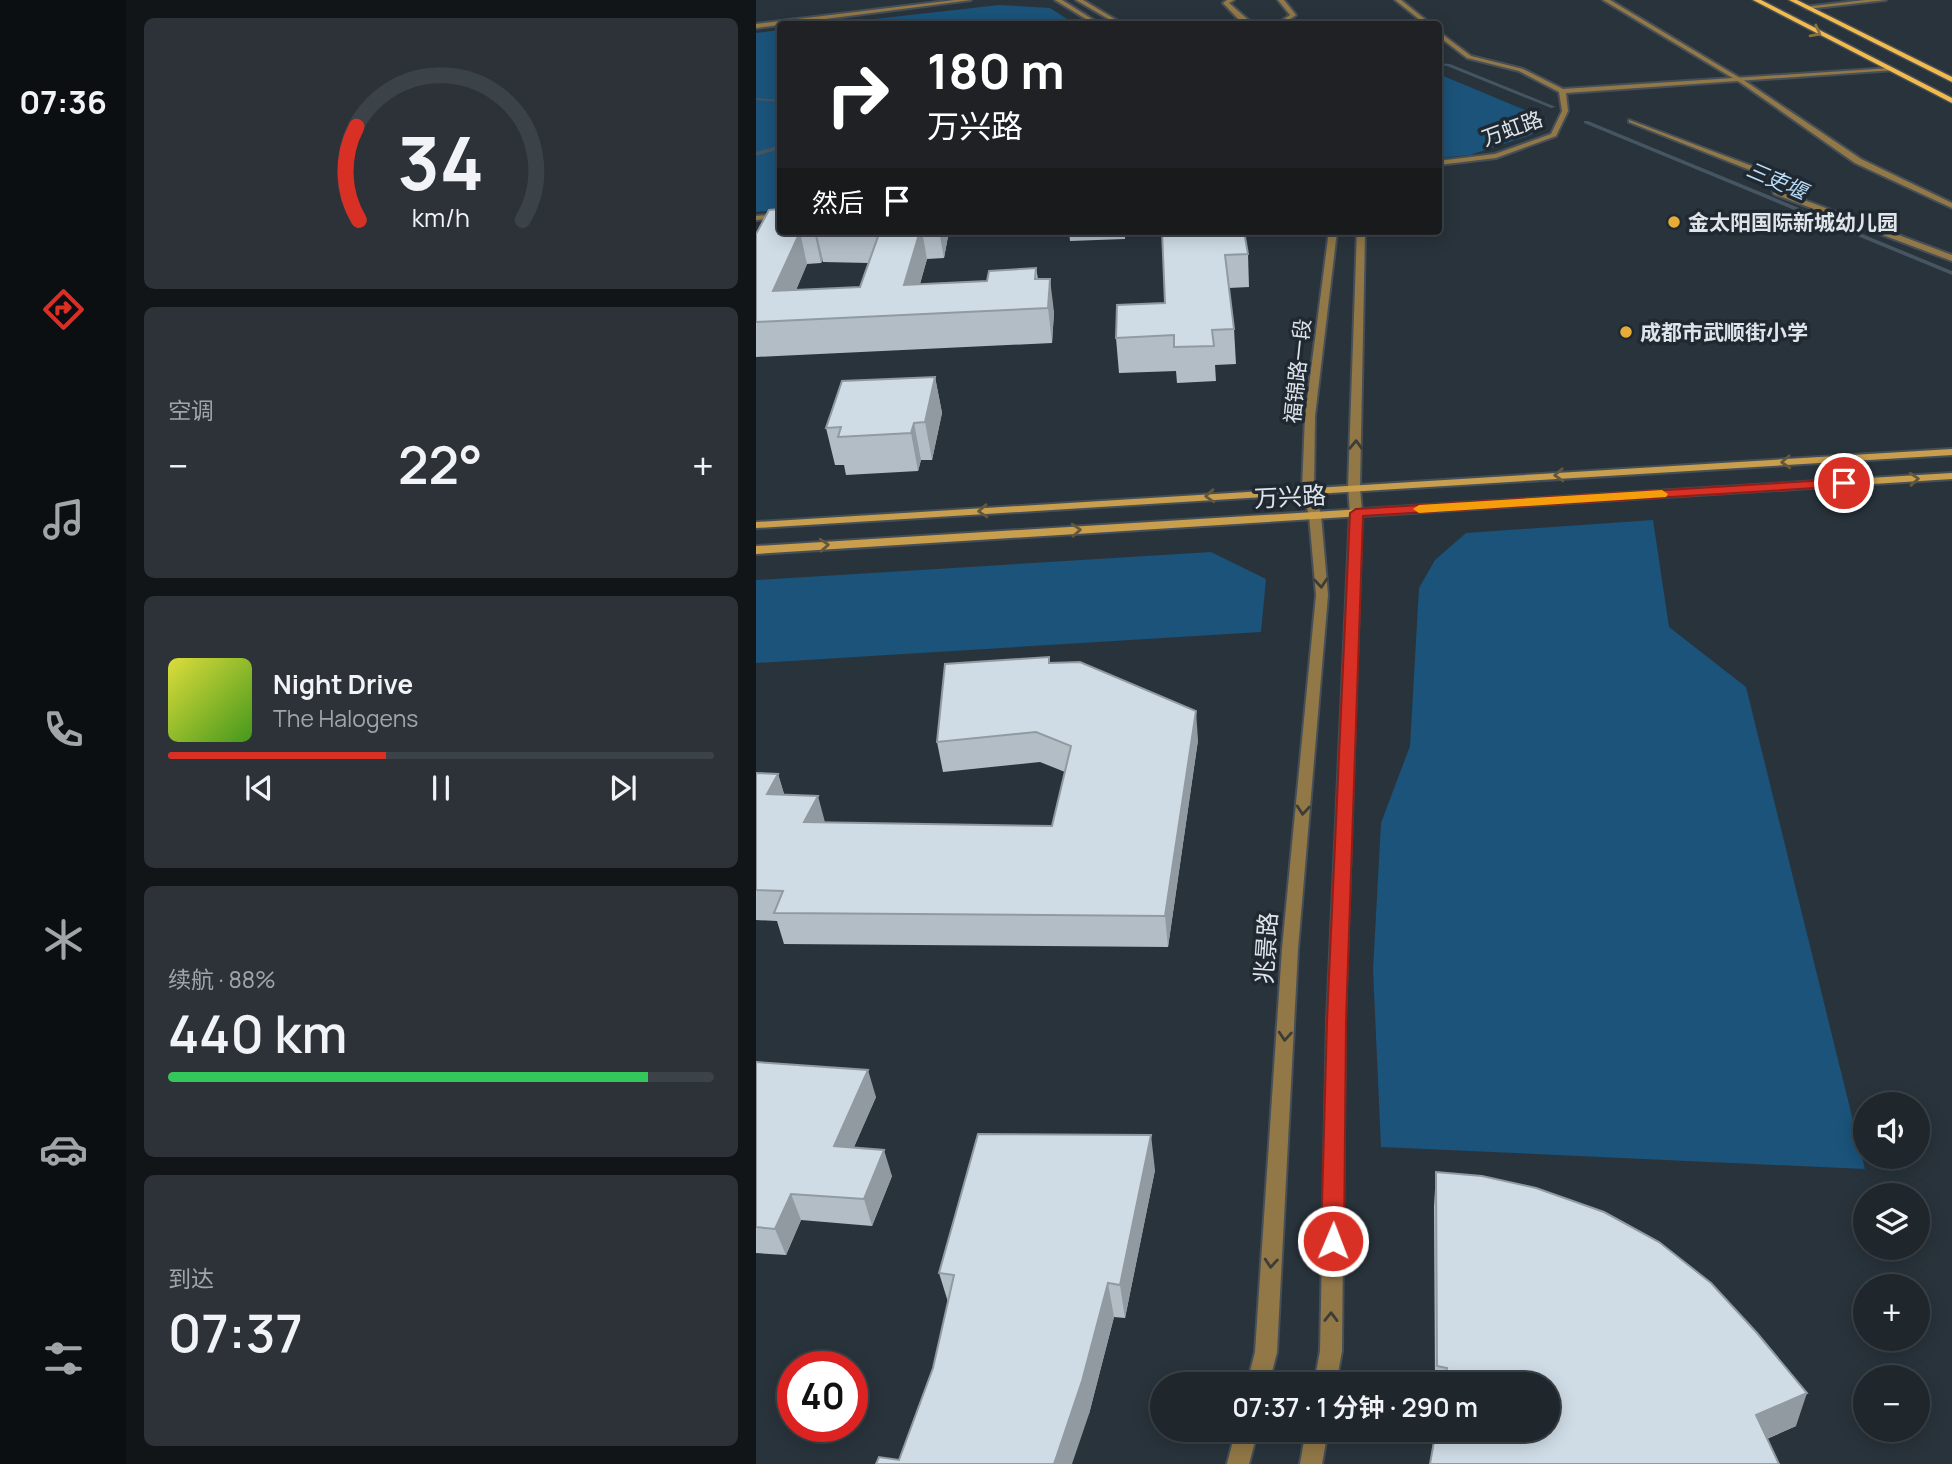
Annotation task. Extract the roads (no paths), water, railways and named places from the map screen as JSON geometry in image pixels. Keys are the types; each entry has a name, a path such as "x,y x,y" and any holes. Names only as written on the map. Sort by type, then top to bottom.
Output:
{"main road":[{"path":"1756,0 1952,101"},
{"path":"1792,0 1952,80"},
{"path":"756,525 1952,452"},
{"name":"万兴路","path":"756,550 1952,476"}],"street":[{"path":"778,21 933,0"},
{"path":"782,21 968,0"},
{"path":"1058,0 1092,21"},
{"path":"1079,0 1115,21"},
{"path":"1231,0 1226,2 1243,21"},
{"path":"1281,0 1293,15 1284,21"},
{"path":"1398,0 1424,21"},
{"path":"1606,0 1743,82 1858,161 1952,206"},
{"path":"1807,8 1883,0"},
{"path":"756,24 777,21"},
{"path":"756,24 777,22"},
{"path":"1442,36 1469,57 1521,70 1562,92 1891,71"},
{"name":"万虹路","path":"1442,163 1496,156 1554,135 1565,111 1562,92"},
{"path":"1631,121 1773,177 1777,192 1952,258"},
{"path":"756,218 777,216"},
{"name":"福锦路一段","path":"1315,515 1308,490 1310,416 1333,235"},
{"path":"1327,1372 1331,1351 1336,1021 1356,513 1354,487 1361,235"},
{"name":"兆景路","path":"1261,1372 1266,1352 1290,949 1322,595 1315,515"},
{"path":"1238,1464 1244,1442"},
{"path":"1311,1464 1315,1442"}],"waterway":[{"name":"三吏堰","path":"1442,64 1553,107"},
{"path":"756,99 777,101"},
{"name":"三吏堰","path":"1586,122 1952,273"},
{"path":"756,154 777,148"}],"place":[{"name":"金太阳国际新城幼儿园","path":"1674,222"},
{"name":"成都市武顺街小学","path":"1626,332"}]}
